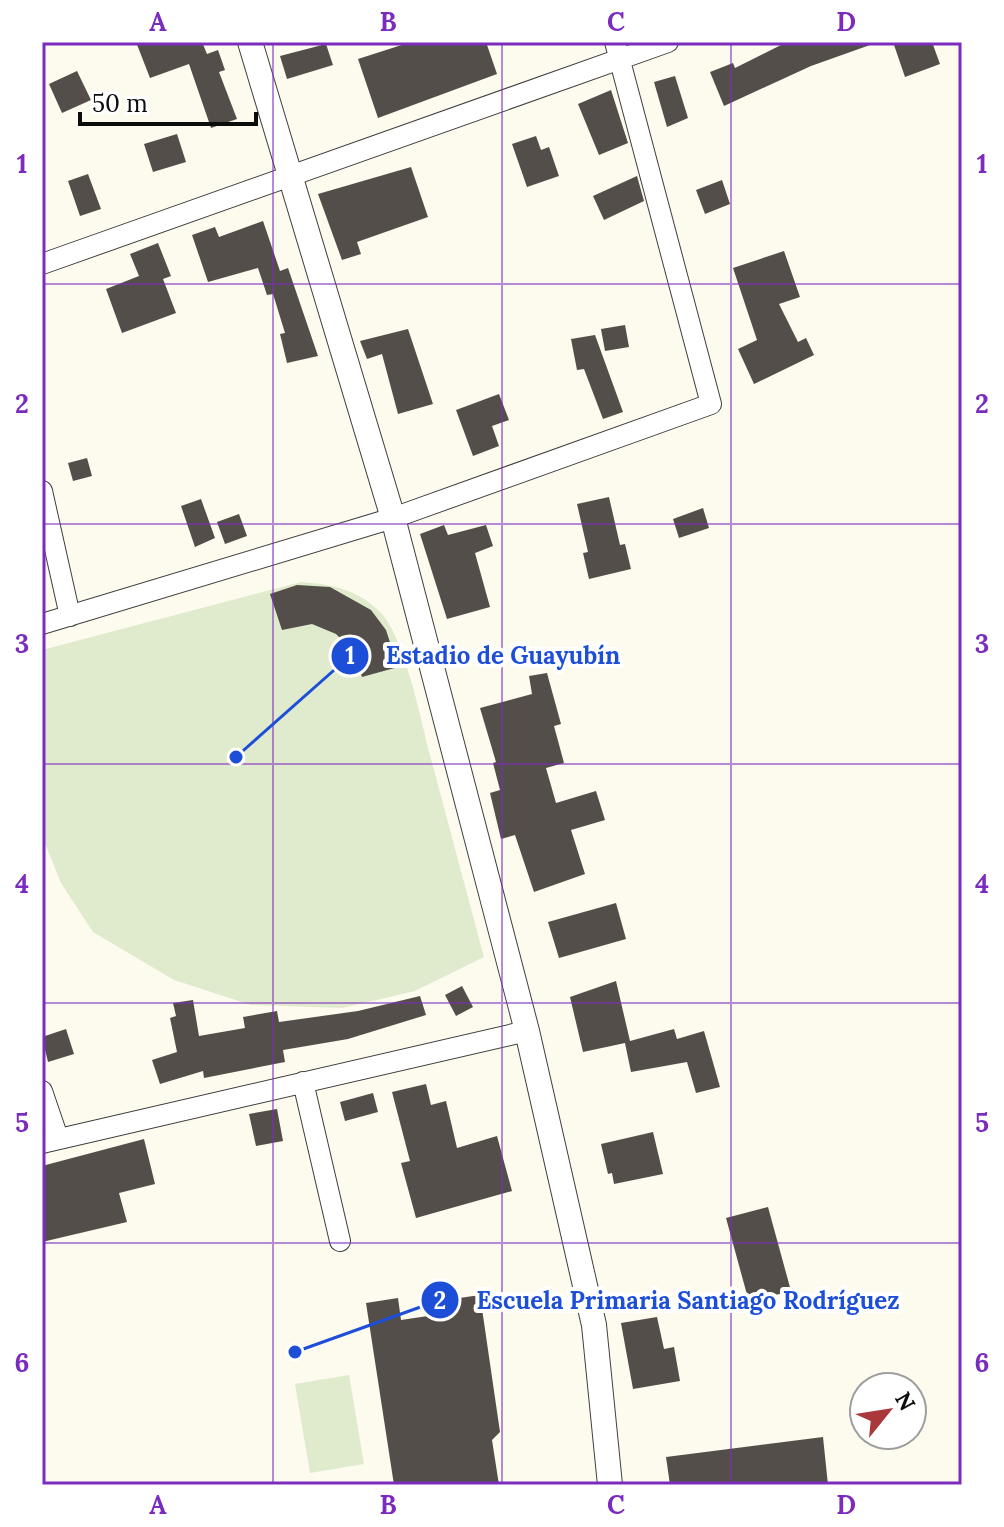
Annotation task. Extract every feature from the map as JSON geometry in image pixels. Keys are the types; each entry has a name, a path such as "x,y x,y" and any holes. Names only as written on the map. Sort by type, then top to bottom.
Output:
{"street":[{"path":"250,42 393,518 527,1031 594,1325 610,1485"},
{"path":"42,264 291,176 618,50 668,42"},
{"path":"42,624 393,518 711,404 618,50"},
{"path":"42,491 70,616"},
{"path":"42,1091 50,1140 527,1031"},
{"path":"303,1082 340,1241"}],"green space":[{"path":"301,582 333,586 362,597 379,611 396,638 416,700 484,957 415,991 342,1008 251,1005 174,980 93,932 61,883 42,836 42,650"},
{"path":"349,1375 364,1464 310,1473 295,1384"}],"building":[{"path":"136,42 202,42 207,54 218,50 225,70 219,72 237,119 211,128 189,64 150,78"},
{"path":"411,42 486,42 497,74 378,118 358,59"},
{"path":"787,42 870,45 811,66 724,106 710,72 733,63 735,68"},
{"path":"893,42 932,42 940,64 905,77"},
{"path":"326,44 333,65 287,79 280,56"},
{"path":"77,71 91,100 62,113 49,84"},
{"path":"675,76 688,118 667,127 654,82"},
{"path":"611,90 628,143 599,155 578,104"},
{"path":"177,134 186,162 153,172 144,144"},
{"path":"536,136 541,150 549,147 559,176 527,187 512,144"},
{"path":"411,167 428,217 357,242 361,254 342,260 318,194"},
{"path":"88,174 101,209 80,216 68,181"},
{"path":"637,176 644,201 604,220 593,196"},
{"path":"722,180 730,204 705,214 696,190"},
{"path":"263,221 280,271 288,268 318,356 287,363 280,334 285,333 273,294 267,295 258,268 208,282 192,235 215,227 219,237"},
{"path":"158,243 171,276 163,279 176,313 122,333 106,289 139,276 130,254"},
{"path":"784,251 800,297 779,304 798,342 806,338 814,355 754,384 738,349 757,340 733,268"},
{"path":"625,325 629,347 605,351 601,329"},
{"path":"408,329 433,404 398,414 382,354 367,359 360,341"},
{"path":"595,335 623,412 603,419 584,369 577,370 571,339"},
{"path":"499,394 509,420 492,426 499,446 473,456 456,410"},
{"path":"87,458 92,476 73,481 68,463"},
{"path":"609,497 620,545 625,544 631,569 589,579 583,553 588,552 577,504"},
{"path":"201,499 215,538 195,547 181,506"},
{"path":"703,508 709,528 679,538 673,519"},
{"path":"239,514 247,536 225,544 217,522"},
{"path":"444,525 448,535 486,525 493,546 475,553 490,607 447,619 420,534"},
{"path":"297,585 330,587 371,610 386,630 398,667 362,677 353,651 336,634 312,624 282,630 270,594"},
{"path":"547,673 561,724 554,726 564,763 546,768 556,803 596,791 605,820 571,830 585,874 534,892 515,835 501,839 490,793 500,790 493,763 496,762 480,708 532,694 529,676"},
{"path":"616,903 626,939 559,958 548,922"},
{"path":"616,981 630,1041 674,1029 677,1039 704,1031 720,1087 696,1093 687,1062 631,1072 625,1043 583,1052 570,997"},
{"path":"462,986 473,1007 456,1016 445,995"},
{"path":"420,996 426,1015 348,1039 283,1050 285,1062 204,1078 203,1071 160,1084 152,1060 177,1052 170,1018 176,1016 173,1003 193,1000 199,1036 245,1028 243,1017 277,1011 279,1022 358,1011"},
{"path":"66,1029 74,1054 48,1062 42,1037"},
{"path":"426,1084 431,1105 446,1101 457,1148 497,1136 512,1191 416,1218 401,1163 410,1161 392,1092"},
{"path":"373,1093 378,1112 345,1121 340,1102"},
{"path":"277,1109 283,1141 256,1146 249,1114"},
{"path":"653,1132 663,1174 614,1184 612,1173 608,1174 601,1144"},
{"path":"144,1139 155,1184 119,1193 127,1222 42,1242 42,1166"},
{"path":"768,1207 791,1291 749,1302 726,1218"},
{"path":"480,1295 500,1432 492,1440 499,1485 394,1485 366,1303 398,1298 401,1320 448,1313 446,1300"},
{"path":"657,1317 664,1349 674,1347 680,1381 633,1389 621,1323"},
{"path":"823,1437 828,1485 670,1485 666,1457"}],"place":[{"name":"Estadio de Guayubín","path":"236,757"},
{"name":"Escuela Primaria Santiago Rodríguez","path":"295,1352"}]}
